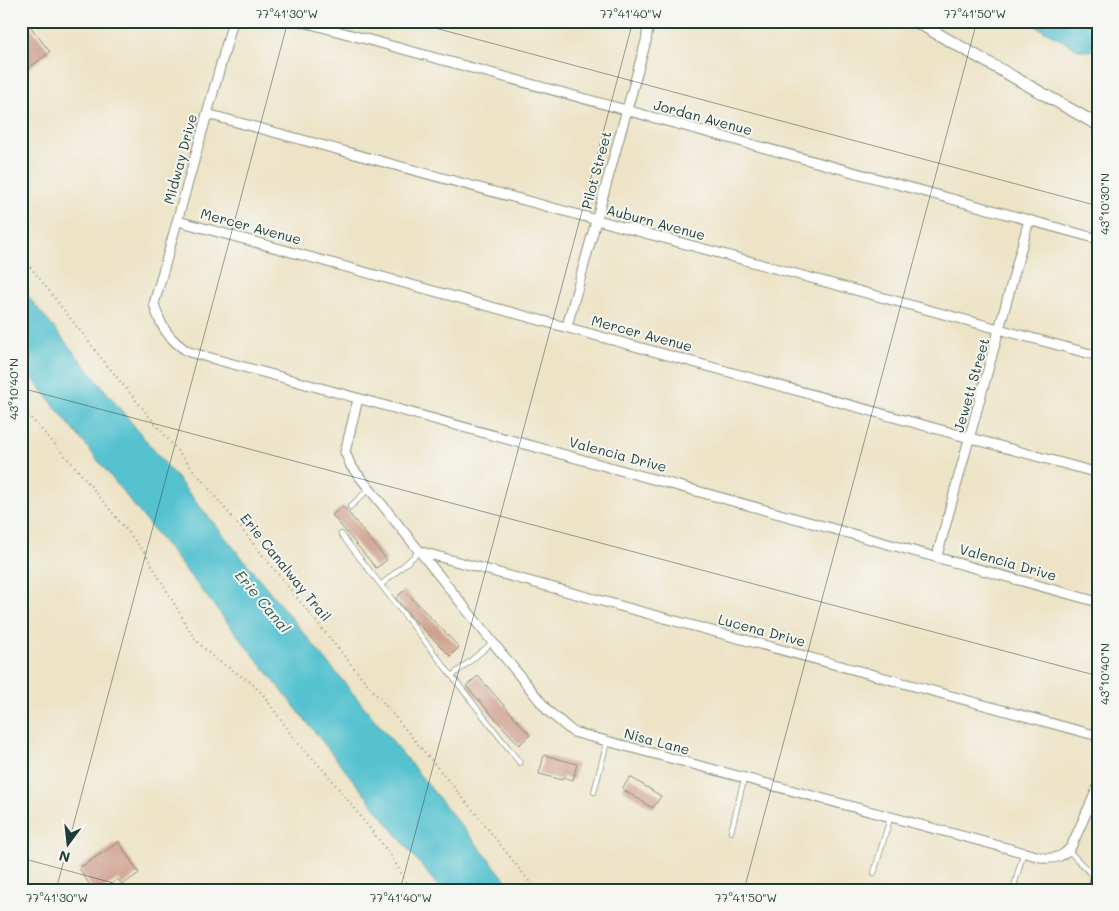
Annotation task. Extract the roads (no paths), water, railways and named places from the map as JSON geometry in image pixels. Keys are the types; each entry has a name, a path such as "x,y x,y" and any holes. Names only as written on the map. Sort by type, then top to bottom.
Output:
{"street":[{"name":"Midway Drive","path":"154,304 233,21"},
{"name":"Jordan Avenue","path":"300,21 1098,239"},
{"name":"Pilot Street","path":"567,326 646,41 649,21"},
{"path":"915,21 1098,125"},
{"name":"Auburn Avenue","path":"207,114 1098,356"},
{"name":"Jewett Street","path":"937,556 1029,220"},
{"name":"Mercer Avenue","path":"178,221 1098,473"},
{"name":"Valencia Drive","path":"154,304 166,334 177,345 189,352 937,556 1098,602"},
{"name":"Nisa Lane","path":"358,399 344,452 351,466 548,711 573,732 1023,854 1054,859 1064,855 1068,850"},
{"name":"Lucena Drive","path":"419,551 1098,736"},
{"path":"1068,850 1098,787"}],"lane":[{"path":"350,507 369,489"},
{"path":"341,534 520,763"},
{"path":"381,586 419,551"},
{"path":"452,676 492,643"},
{"path":"594,792 607,742"},
{"path":"731,832 744,779"},
{"path":"874,873 890,818"},
{"path":"1068,850 1098,881"},
{"path":"1013,890 1023,854"}],"water":[{"path":"1027,21 1098,21 1091,51 1079,50"},
{"name":"Erie Canal","path":"21,288 514,890 441,890 21,364"}]}
